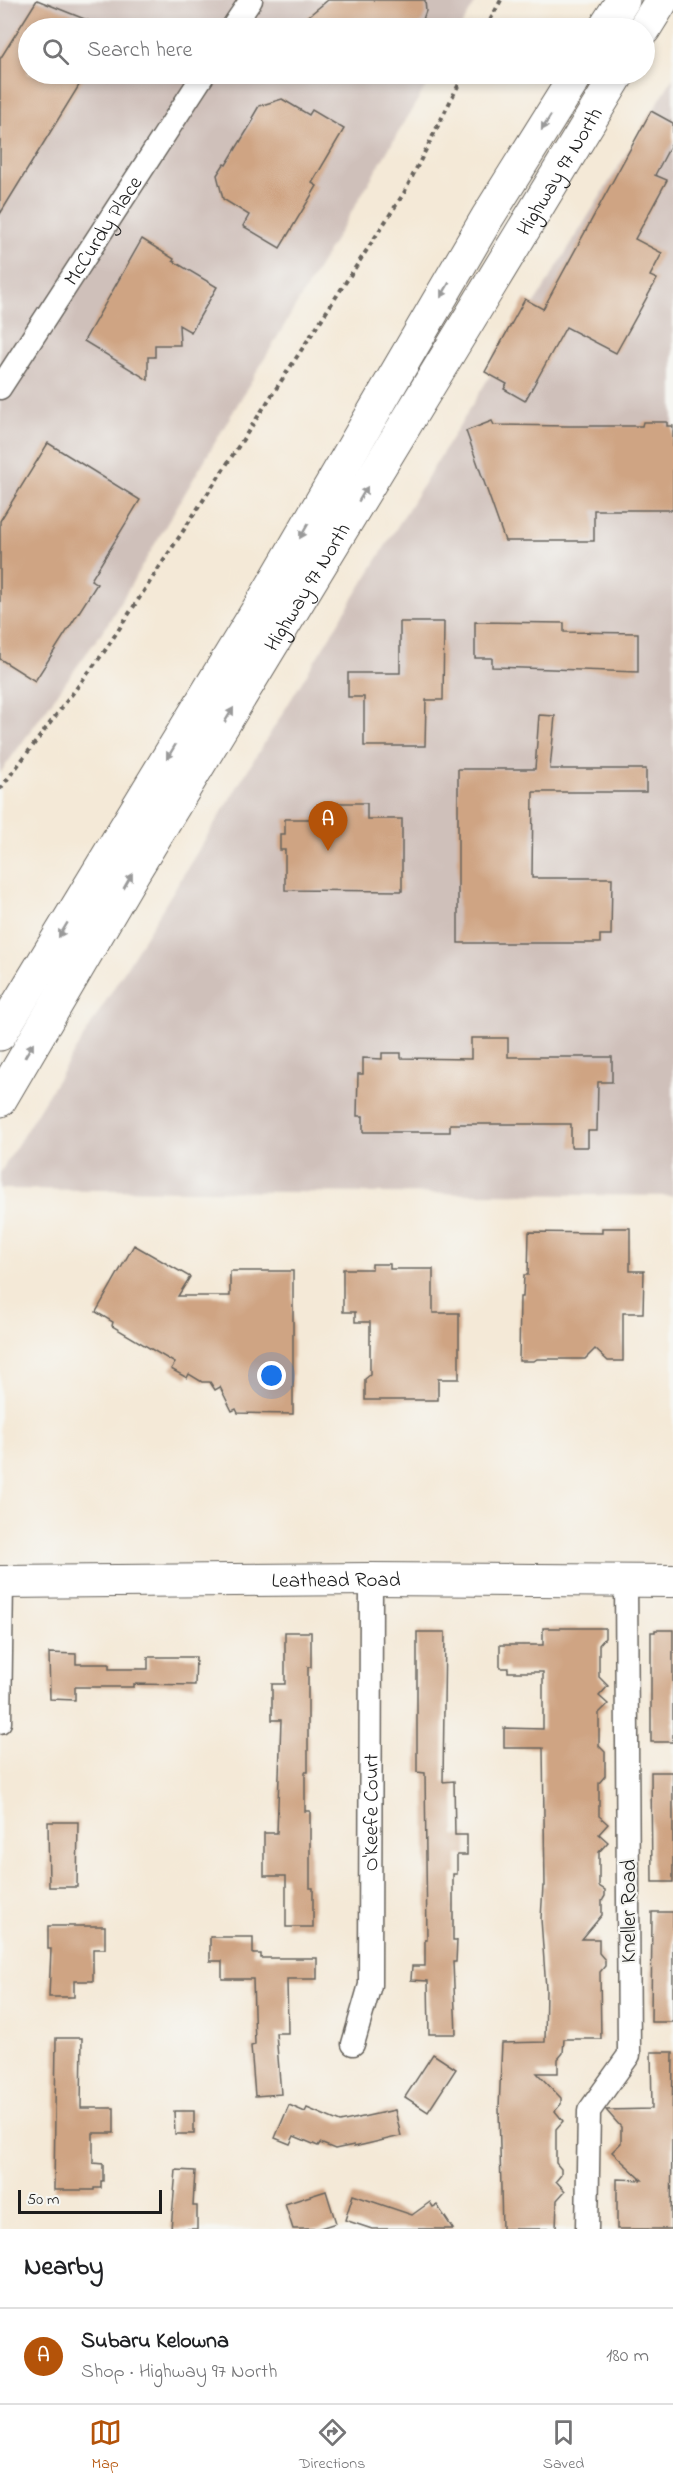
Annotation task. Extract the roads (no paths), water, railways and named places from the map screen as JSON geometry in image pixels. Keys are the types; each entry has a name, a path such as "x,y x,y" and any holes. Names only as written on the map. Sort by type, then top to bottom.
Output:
{"highway":[{"path":"611,18 623,0"},
{"path":"651,18 662,0"},
{"name":"Highway 97 North","path":"0,1034 267,595 487,218 571,84"},
{"name":"Highway 97 North","path":"0,1100 133,873 612,84"}],"street":[{"path":"239,18 251,0"},
{"name":"McCurdy Place","path":"0,388 198,84"},
{"name":"Leathead Road","path":"1,1582 371,1579 673,1581"},
{"name":"O'Keefe Court","path":"353,2044 370,1985 371,1579"},
{"name":"Kneller Road","path":"587,2229 589,2111 629,2055 626,1581"},
{"path":"0,1722 1,1582"}],"place":[{"name":"Subaru Kelowna","path":"328,851"}]}
